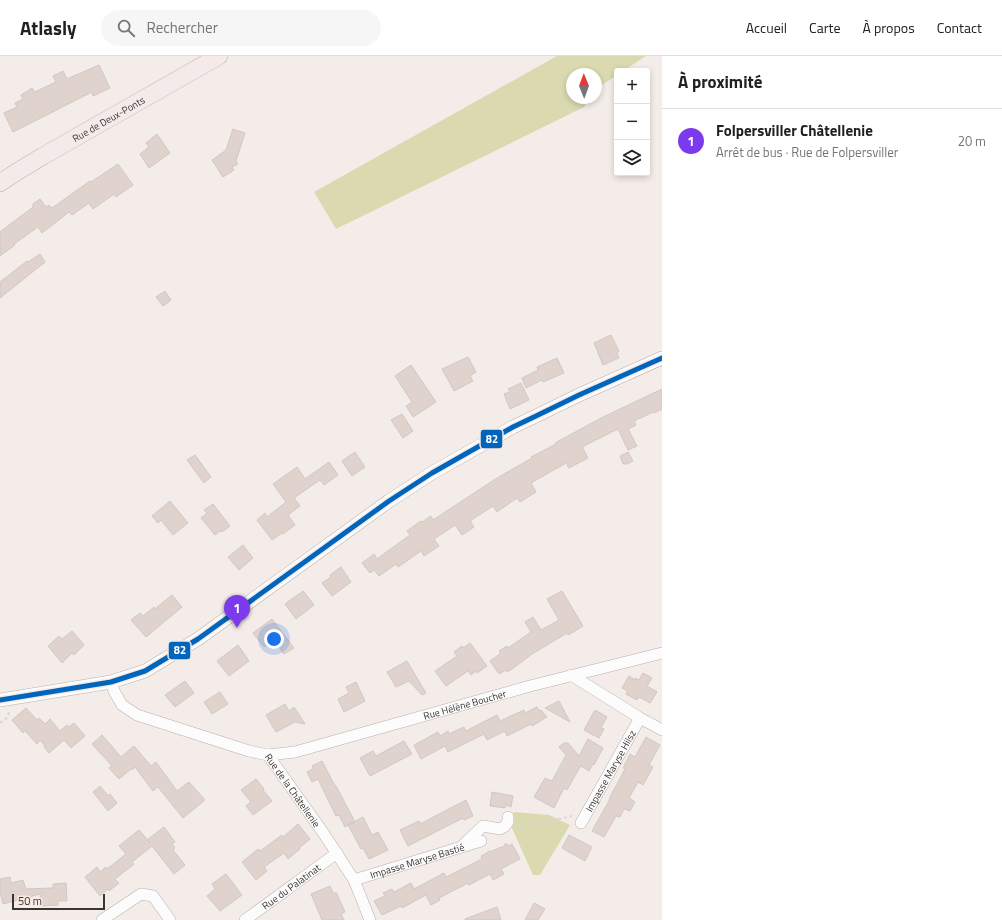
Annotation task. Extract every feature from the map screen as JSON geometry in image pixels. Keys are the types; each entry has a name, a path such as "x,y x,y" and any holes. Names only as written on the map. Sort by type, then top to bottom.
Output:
{"main road":[{"name":"Rue de Deux-Ponts","path":"0,183 44,156 219,56"}],"street":[{"path":"0,700 111,682 145,670 198,639 389,501 438,470 513,427 579,395 662,358"},
{"name":"Rue Hélène Boucher","path":"268,755 295,752 530,686 662,653"},
{"path":"571,675 662,730"},
{"name":"Rue de la Châtellenie","path":"111,682 122,705 137,715 249,752 268,755 337,853 354,880 370,920"},
{"name":"Impasse Maryse Hilsz","path":"581,823 640,718"},
{"path":"461,847 483,826 500,830 506,822"},
{"name":"Impasse Maryse Bastié","path":"354,880 481,841"},
{"name":"Rue du Palatinat","path":"245,920 337,853"},
{"path":"102,920 141,894 153,896 170,920"}],"path":[{"path":"506,822 511,829 575,816 589,810"}],"green space":[{"path":"557,56 646,56 628,68 614,68 614,77 602,85 602,68 566,68 566,104 585,104 584,107 336,229 314,192"},
{"path":"514,812 549,815 570,825 540,875 533,875 511,826"}],"building":[{"path":"99,65 110,88 93,96 92,92 13,132 4,113 17,107 15,103 23,99 21,95 32,88 35,92 56,82 53,76 63,71 67,79"},
{"path":"233,129 245,133 236,161 238,164 232,167 234,170 223,177 212,160 226,150"},
{"path":"157,134 170,153 149,168 140,154 149,147 146,143"},
{"path":"118,164 133,185 116,197 114,194 93,209 89,203 72,215 69,212 42,233 38,227 0,256 0,232 33,207 33,204 40,199 46,207 49,205 52,208 90,181 91,182"},
{"path":"40,254 45,262 0,298 0,282 27,261 28,262"},
{"path":"165,291 171,300 163,306 156,297"},
{"path":"611,335 619,351 617,353 619,358 603,365 594,343"},
{"path":"468,357 476,372 470,376 473,381 454,391 442,369"},
{"path":"557,358 564,373 543,382 542,380 526,388 522,378 538,370 537,367"},
{"path":"411,365 436,402 413,417 406,406 412,402 395,376"},
{"path":"521,383 529,400 510,409 504,394 510,392 508,389"},
{"path":"662,389 662,409 634,421 636,425 628,429 637,446 628,450 618,429 582,447 588,458 569,468 566,463 531,483 536,492 520,502 517,498 497,512 493,506 470,521 474,527 462,535 455,525 434,539 439,546 424,556 421,551 398,567 396,564 379,576 374,570 370,573 362,563 374,554 377,559 410,535 407,531 421,521 422,522 431,516 433,520 497,478 532,458 531,457 556,444 555,443 601,418"},
{"path":"402,414 413,431 403,438 391,420"},
{"path":"355,452 365,467 352,476 342,461"},
{"path":"628,452 633,461 623,464 620,456"},
{"path":"195,455 211,477 204,483 187,460"},
{"path":"329,462 338,475 324,485 320,480 294,498 300,506 288,515 295,525 272,540 257,520 265,513 267,517 286,502 273,484 297,467 305,479"},
{"path":"170,501 188,523 173,535 161,520 158,523 152,516"},
{"path":"213,504 230,526 215,535 201,518 207,513 204,510"},
{"path":"243,545 253,558 239,570 228,557"},
{"path":"341,567 351,582 332,596 322,583 331,577 330,575"},
{"path":"303,591 314,605 296,619 285,604"},
{"path":"562,591 583,626 568,635 567,633 532,654 507,672 506,670 499,674 490,661 501,653 499,651 507,646 508,648 531,632 525,622 533,617 541,630 559,620 547,599"},
{"path":"172,595 182,607 146,637 131,620 140,613 143,616 154,607 155,609"},
{"path":"272,619 294,648 284,654 274,640 264,647 253,633"},
{"path":"72,631 84,645 74,655 72,653 62,663 48,646 59,636 62,639"},
{"path":"470,643 487,666 471,675 468,671 446,686 435,671 457,656 454,652 462,646 463,648"},
{"path":"238,645 249,661 229,676 217,661"},
{"path":"407,661 426,693 422,695 409,681 396,687 387,672"},
{"path":"643,673 652,678 647,686 657,692 650,703 639,697 637,700 626,694 628,691 622,688 629,676 635,680 635,678 639,680"},
{"path":"185,681 194,693 175,707 165,695"},
{"path":"356,682 365,701 344,712 338,699 349,693 346,687"},
{"path":"220,692 228,704 212,714 204,702"},
{"path":"559,701 570,722 545,708"},
{"path":"285,704 289,711 294,707 305,724 295,722 276,732 266,715"},
{"path":"537,707 539,711 541,710 547,717 532,726 531,724 507,736 505,731 487,740 484,734 448,752 445,746 421,759 414,745 438,732 440,736 448,731 449,734 464,727 466,731 497,715 500,721 524,710 525,713"},
{"path":"26,708 37,720 39,718 45,724 50,719 60,731 67,725 69,727 74,723 85,736 71,748 64,740 49,753 40,740 37,744 25,731 23,733 12,720"},
{"path":"595,710 607,717 601,728 604,729 599,738 584,730"},
{"path":"102,735 121,757 134,746 151,766 156,762 177,791 189,782 205,800 183,818 158,787 153,791 135,767 119,779 109,768 112,766 92,744"},
{"path":"646,737 660,745 649,765 653,767 643,785 638,782 629,798 635,802 630,811 624,809 620,817 616,816 604,837 592,831 625,769 623,768 630,754 635,757"},
{"path":"588,739 603,748 589,771 581,766 580,767 567,790 564,788 554,808 534,797 545,778 552,781 566,755 559,747 564,743 568,743 579,756"},
{"path":"404,741 412,754 370,776 360,758 373,751 376,756"},
{"path":"322,761 355,822 345,827 339,815 336,816 318,779 312,782 307,772 313,769 312,766"},
{"path":"256,779 272,801 253,815 246,806 251,802 241,790"},
{"path":"100,786 108,796 110,794 117,803 108,811 93,792"},
{"path":"492,792 513,796 511,807 506,805 505,808 490,806"},
{"path":"466,800 473,816 464,820 463,818 408,846 400,830 419,821 420,824"},
{"path":"363,817 372,835 378,832 388,850 369,859 363,848 361,849 348,825"},
{"path":"298,824 310,839 288,859 284,853 264,867 267,871 256,880 242,862 258,849 260,851 282,835 283,837"},
{"path":"164,827 175,842 172,844 175,848 173,850 185,865 174,874 152,846 132,862 134,864 115,879 119,883 109,891 108,889 100,896 85,877 97,867 100,872 106,867 107,869 126,854 119,846 139,830 147,840"},
{"path":"569,835 592,847 585,861 562,848"},
{"path":"506,843 508,846 512,844 520,859 501,869 504,874 493,880 490,874 469,885 468,883 439,898 440,900 431,905 426,895 402,908 401,906 382,915 374,901 385,896 383,893 392,889 394,892 411,883 414,889 444,873 446,877 482,859 481,856 490,851 503,847"},
{"path":"226,874 242,895 220,911 207,896 215,889 212,884"},
{"path":"10,877 11,883 23,880 26,889 53,888 53,884 66,883 67,901 58,901 58,905 41,906 40,894 3,904 0,892 0,879"},
{"path":"330,886 334,894 336,892 345,912 341,914 344,920 322,920 311,894"},
{"path":"534,903 545,909 538,920 525,920"},
{"path":"497,907 501,920 465,920 465,919"}],"transit line":[{"name":"82","path":"0,700 111,682 145,671 198,639 389,501 432,473 513,427 579,395 662,358"}],"place":[{"name":"Folpersviller Châtellenie","path":"237,628"}]}
